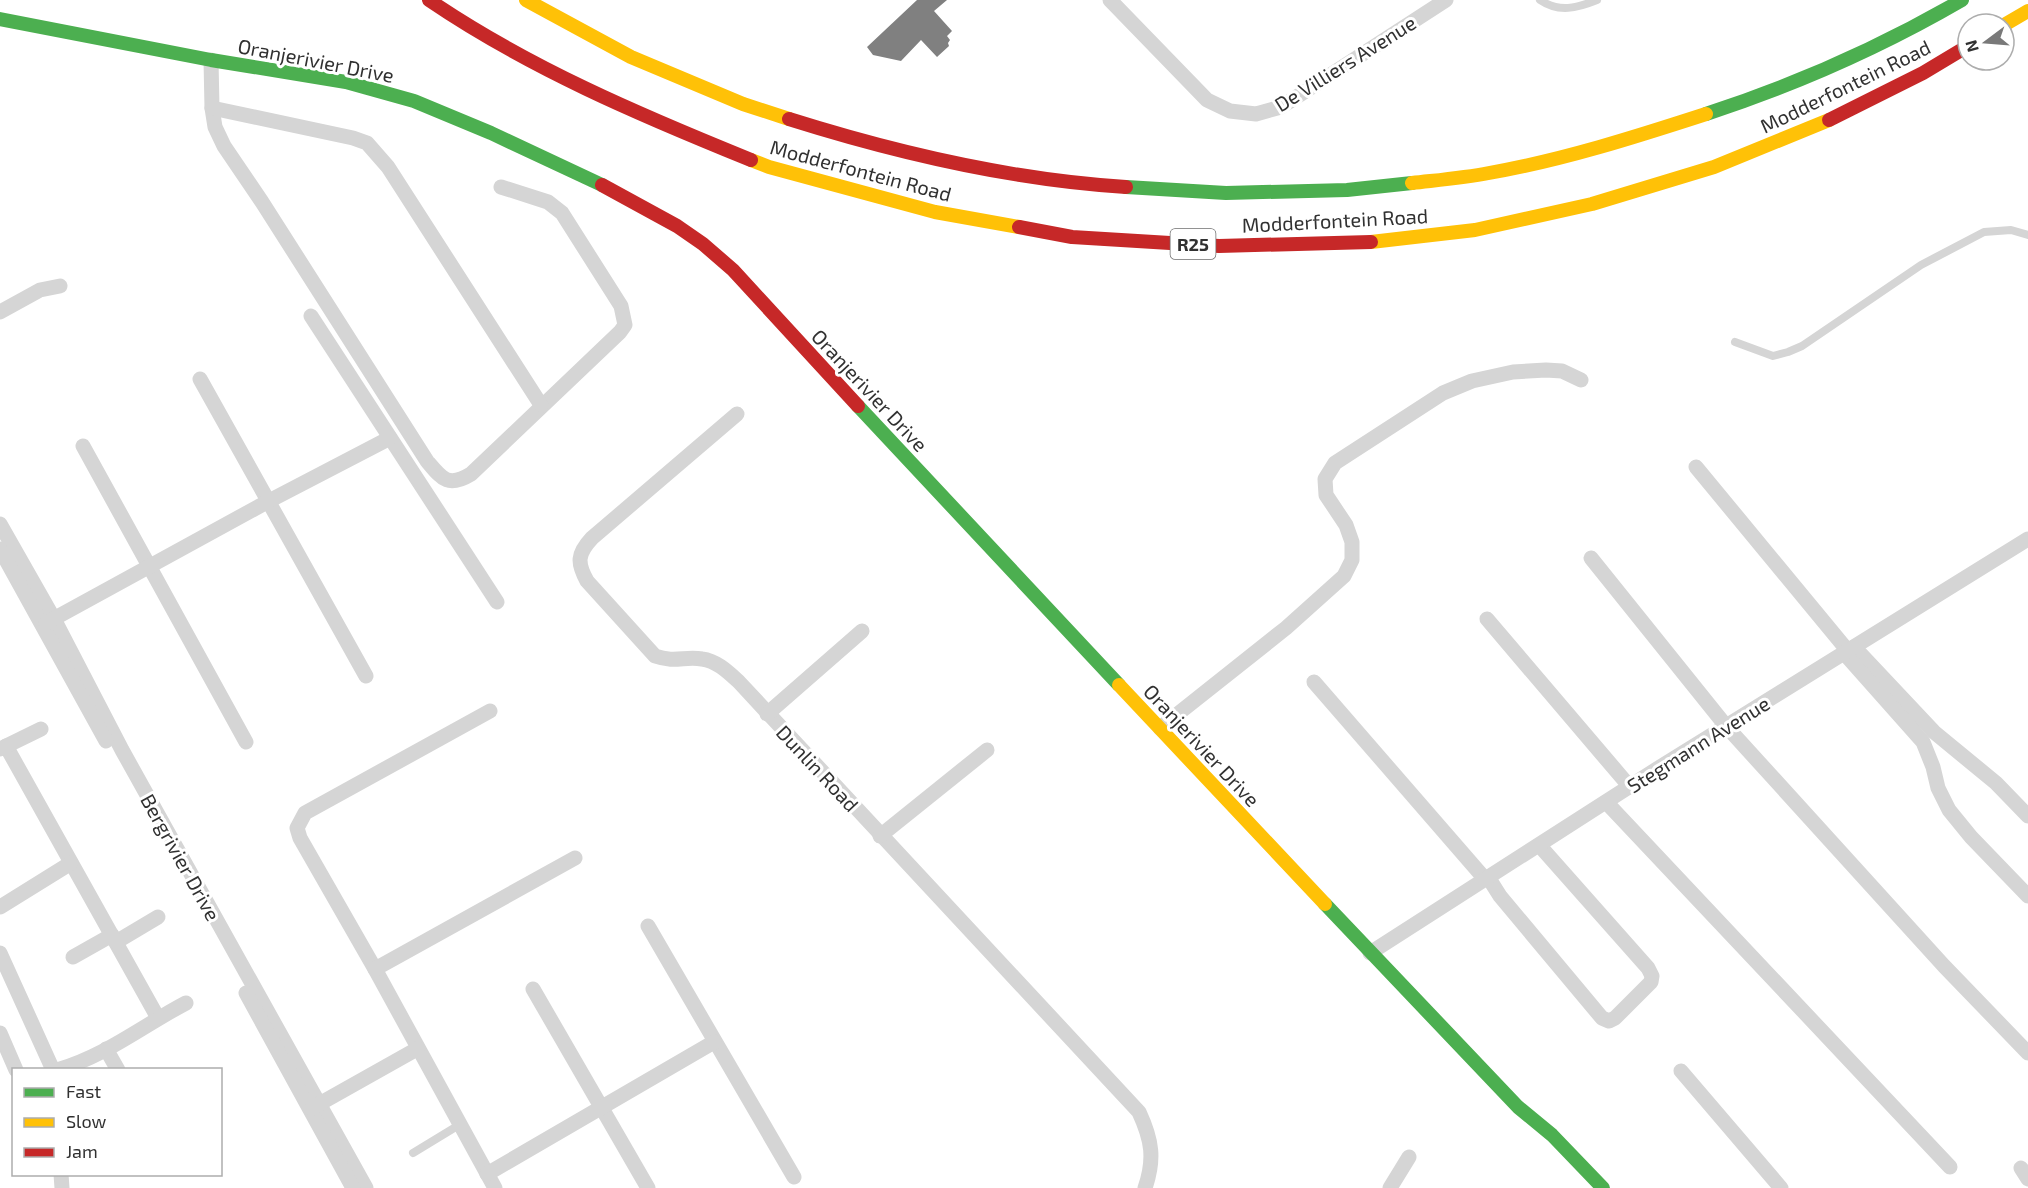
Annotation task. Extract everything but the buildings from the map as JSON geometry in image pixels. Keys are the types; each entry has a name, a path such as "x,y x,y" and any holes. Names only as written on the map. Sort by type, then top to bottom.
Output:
{"main road":[{"name":"Modderfontein Road","path":"429,0 469,27 553,73 645,117 769,167 934,212 1072,237 1219,246 1376,241 1475,230 1592,204 1714,167 1815,127 1923,73 1956,53"},
{"name":"Modderfontein Road","path":"526,0 557,19 655,69 761,110 864,142 974,168 1063,182 1212,193 1358,190 1468,177 1585,152 1707,114 1810,77 1919,25 1962,0"},
{"name":"Oranjerivier Drive","path":"0,19 211,60 346,82 414,101 567,167 632,200 703,244 733,270 1370,953 1518,1107 1532,1128 1584,1188"},
{"name":"Oranjerivier Drive","path":"1518,1107 1542,1124 1603,1188"}],"street":[{"name":"De Villiers Avenue","path":"1110,0 1207,100 1230,111 1256,114 1281,107 1446,0"},
{"path":"211,60 212,108 215,127 224,146 421,451 440,476 450,482 471,474 625,325 621,306 562,213 548,202 501,187"},
{"path":"212,108 367,143 388,167 542,405"},
{"path":"0,312 40,290 60,286"},
{"path":"311,316 497,602"},
{"path":"1160,728 1286,628 1344,576 1352,560 1352,542 1346,525 1326,495 1325,479 1335,464 1443,393 1472,381 1513,372 1546,370 1562,371 1581,380"},
{"path":"200,379 366,676"},
{"name":"Dunlin Road","path":"737,414 592,538 584,547 579,560 581,570 587,581 655,656 668,660 702,658 721,666 739,682 1139,1112 1148,1131 1152,1152 1151,1171 1145,1188"},
{"path":"48,622 267,502 390,438"},
{"path":"82,446 246,742"},
{"path":"1696,467 1923,742 1938,788 1949,810 1971,837 2028,897"},
{"name":"Bergrivier Drive","path":"0,524 48,622 314,1107 353,1188"},
{"name":"Stegmann Avenue","path":"1370,953 1726,726 2028,539"},
{"name":"Bergrivier Drive","path":"0,549 48,622"},
{"path":"1591,558 1726,726 1944,966 2028,1053"},
{"path":"1487,619 1630,787"},
{"path":"767,714 862,631"},
{"path":"1849,650 1934,732 1996,783 2028,816"},
{"path":"1314,682 1487,878 1602,1018 1609,1021 1615,1018 1651,982 1652,976 1648,968 1539,845"},
{"path":"490,711 312,808 300,818 297,828 300,838 491,1181 601,1108 714,1042"},
{"path":"41,729 3,747 72,862 158,1018"},
{"path":"880,836 987,750"},
{"path":"1606,802 1950,1167"},
{"path":"375,969 575,858"},
{"path":"0,907 72,862"},
{"path":"73,957 158,917"},
{"path":"648,926 794,1177"},
{"path":"0,953 54,1068"},
{"path":"533,989 648,1188"},
{"path":"63,1068 74,1065 106,1049 186,1003"},
{"path":"0,1034 15,1068"},
{"path":"106,1049 117,1068"},
{"path":"314,1107 417,1050"},
{"path":"1680,1071 1781,1188"},
{"name":"Bergrivier Drive","path":"314,1107 366,1188"},
{"path":"1390,1188 1409,1157"}],"lane":[{"path":"1540,0 1550,7 1570,9 1597,0"},
{"path":"1735,342 1773,356 1788,352 1802,346 1921,265 1984,232 2011,230 2028,235"},
{"path":"413,1153 459,1125"}],"traffic: fast":[{"path":"1706,114 1772,91 1837,64 1900,34 1962,0"},
{"path":"0,19 211,60 346,82 414,101 491,133 602,185"},
{"path":"1126,187 1226,193 1347,190 1412,183"},
{"path":"858,406 1119,685"},
{"path":"1325,904 1518,1107 1552,1135 1603,1188"}],"traffic: slow":[{"path":"526,0 631,57 743,104 789,119"},
{"path":"2016,18 2028,11"},
{"path":"1412,183 1479,175 1544,162 1706,114"},
{"path":"1371,242 1475,230 1592,204 1714,167 1829,120"},
{"path":"751,160 769,167 935,212 1019,227"},
{"path":"1119,685 1325,904"}],"traffic: jam":[{"path":"429,0 467,25 586,89 751,160"},
{"path":"1829,120 1923,73 1956,53"},
{"path":"789,119 871,143 956,163 1041,178 1126,187"},
{"path":"602,185 677,226 703,244 733,270 858,406"},
{"path":"1019,227 1072,237 1219,246 1371,242"}]}
